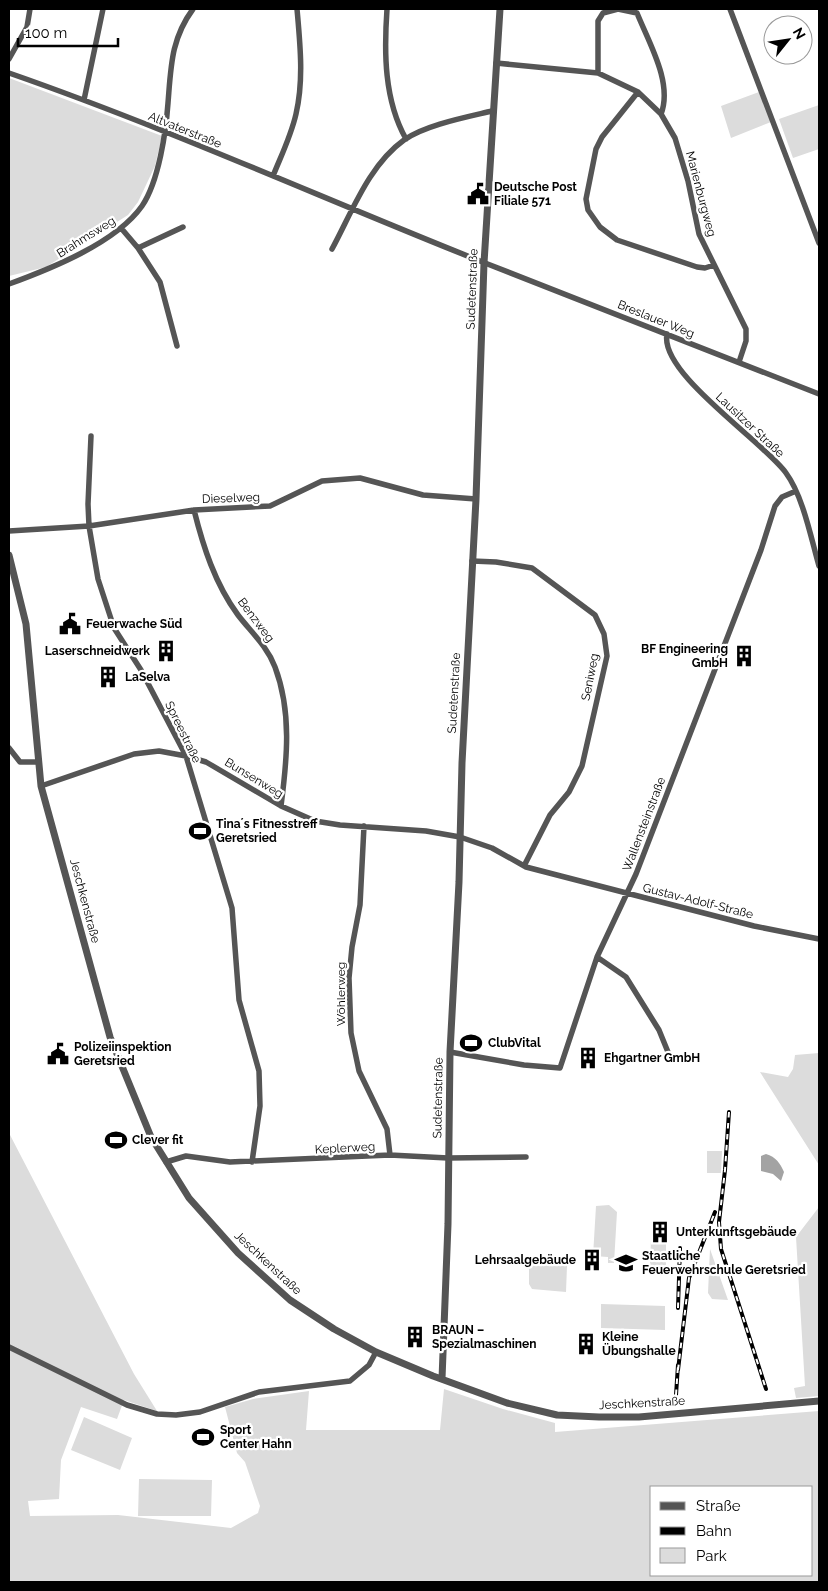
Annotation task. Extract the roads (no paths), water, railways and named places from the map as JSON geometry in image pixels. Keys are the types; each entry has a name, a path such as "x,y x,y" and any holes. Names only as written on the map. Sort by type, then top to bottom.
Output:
{"street":[{"path":"9,59 26,27 30,9"},
{"path":"84,100 103,9"},
{"name":"Brahmsweg","path":"9,284 54,268 122,228 143,205 157,168 166,134 173,49 182,24 193,9"},
{"path":"272,176 290,133 298,102 301,66 297,9"},
{"path":"387,9 386,54 389,84 394,112 406,139"},
{"name":"Sudetenstraße","path":"442,1379 450,1052 476,499 484,263 492,111 500,9"},
{"path":"598,73 598,21 603,13 618,9 638,13 659,70 666,102 661,114"},
{"path":"730,9 819,243"},
{"name":"Marienburgweg","path":"496,63 598,73 638,92 661,114 675,138 688,181 699,234 746,330 746,341 739,362"},
{"name":"Altvaterstraße","path":"9,73 84,100 354,208 484,263"},
{"path":"638,92 602,137 596,150 586,200 588,210 608,234 626,244 697,268 714,265"},
{"path":"332,249 373,172 406,139 450,122 492,111"},
{"path":"138,248 183,227"},
{"path":"122,228 138,248 160,282 177,346"},
{"name":"Breslauer Weg","path":"484,263 819,394"},
{"name":"Lausitzer Straße","path":"667,334 665,342 672,357 690,382 771,454 787,474 796,491 819,566"},
{"name":"Spreestraße","path":"91,436 89,526 98,579 114,628 141,670 186,756 232,908 239,1000 258,1062 260,1106 252,1162"},
{"name":"Dieselweg","path":"9,531 89,526 194,510 270,506 322,481 360,478 422,495 476,499"},
{"name":"Wallensteinstraße","path":"450,1052 524,1065 560,1068 597,957 625,893 636,874 761,550 775,506 782,496 796,491"},
{"name":"Benzweg","path":"194,510 201,538 219,586 238,615 262,642 275,666 285,699 287,759 281,806"},
{"name":"Jeschkenstraße","path":"9,555 26,624 41,786 110,1037 140,1114 166,1162 189,1198 238,1253 290,1300 334,1329 376,1352 507,1403 557,1415 639,1417 819,1401"},
{"name":"Seniweg","path":"472,561 496,562 532,568 595,615 604,634 607,656 582,766 569,792 550,815 524,866"},
{"path":"9,748 20,762 38,762"},
{"name":"Bunsenweg","path":"41,786 134,754 159,751 206,762 230,774 281,806 315,821 426,831 460,837"},
{"name":"Wöhlerweg","path":"364,826 360,905 352,947 350,978 351,1034 359,1071 387,1129 390,1156"},
{"name":"Gustav-Adolf-Straße","path":"460,837 492,848 524,866 754,926 819,938"},
{"path":"597,957 626,977 659,1030 670,1056"},
{"name":"Keplerweg","path":"166,1162 186,1156 230,1162 390,1156 448,1158 526,1157"},
{"path":"9,1347 127,1405 158,1414 191,1413 258,1392 350,1381 369,1365 376,1352"}],"railway":[{"path":"729,1112 719,1222 721,1249 766,1389"},
{"path":"678,1370 689,1278 715,1212"},
{"path":"678,1308 680,1248"},
{"path":"676,1395 678,1365"}],"place":[{"name":"Deutsche Post Filiale 571","path":"478,194"},
{"name":"Feuerwache Süd","path":"70,624"},
{"name":"Laserschneidwerk","path":"166,651"},
{"name":"BF Engineering GmbH","path":"744,656"},
{"name":"LaSelva","path":"108,677"},
{"name":"Tina´s Fitnesstreff Geretsried","path":"200,831"},
{"name":"ClubVital","path":"471,1043"},
{"name":"Polizeiinspektion Geretsried","path":"58,1054"},
{"name":"Ehgartner GmbH","path":"588,1058"},
{"name":"Clever fit","path":"116,1140"},
{"name":"Unterkunftsgebäude","path":"660,1232"},
{"name":"Lehrsaalgebäude","path":"592,1260"},
{"name":"Staatliche Feuerwehrschule Geretsried","path":"626,1263"},
{"name":"BRAUN – Spezialmaschinen","path":"415,1337"},
{"name":"Kleine Übungshalle","path":"586,1344"},
{"name":"Sport Center Hahn","path":"203,1437"}]}
